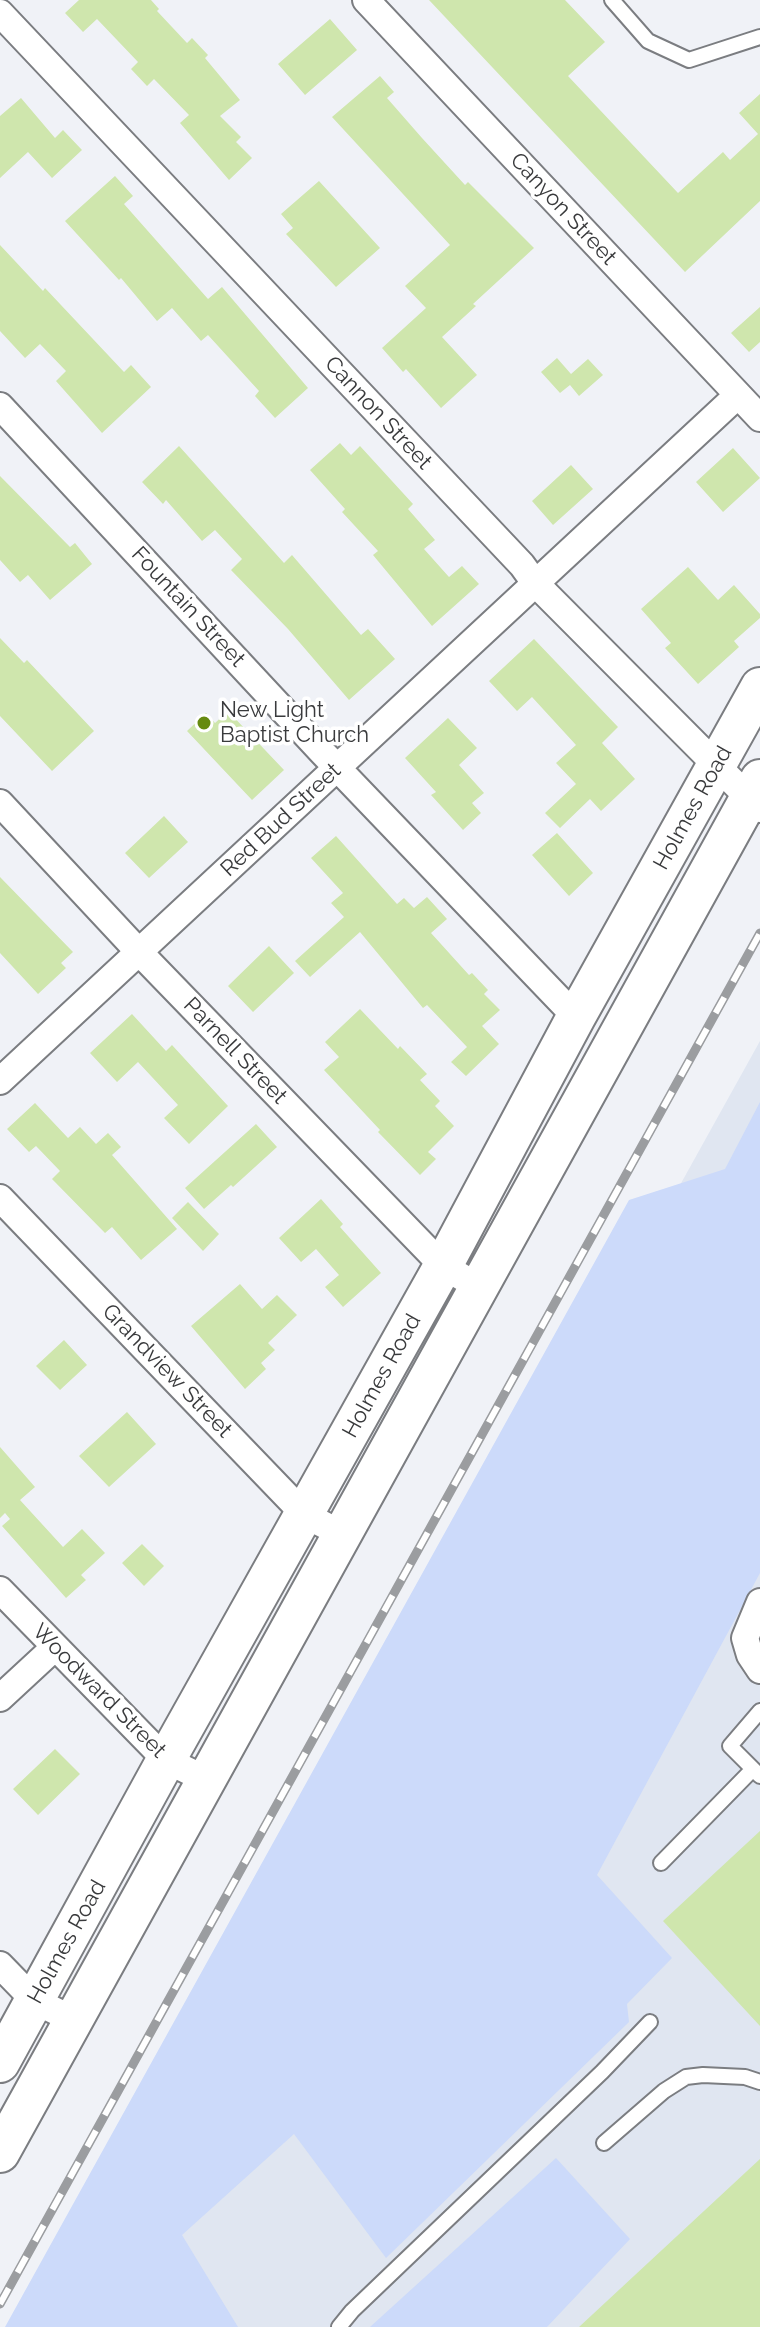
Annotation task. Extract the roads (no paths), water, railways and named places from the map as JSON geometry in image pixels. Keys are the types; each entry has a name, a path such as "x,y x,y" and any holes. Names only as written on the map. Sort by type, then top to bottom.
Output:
{"main road":[{"name":"Holmes Road","path":"0,2063 443,1266 576,1017 760,687"},
{"name":"Holmes Road","path":"0,2153 479,1287 757,795"}],"street":[{"name":"Canyon Street","path":"366,0 760,418"},
{"name":"Cannon Street","path":"0,13 522,565 535,583 718,765 757,795"},
{"name":"Red Bud Street","path":"0,1081 738,395"},
{"name":"Fountain Street","path":"0,406 322,752 576,1017"},
{"name":"Parnell Street","path":"0,803 139,952 443,1266 479,1287"},
{"name":"Grandview Street","path":"0,1198 305,1515 342,1534"},
{"name":"Woodward Street","path":"0,1590 166,1760 207,1780"},
{"path":"760,1602 745,1638 750,1655 760,1670"},
{"path":"0,1698 54,1648"},
{"path":"0,1965 35,2001 74,2020"}],"lane":[{"path":"612,0 648,41 689,60 760,37"},
{"path":"661,1863 757,1773 730,1746 760,1711"},
{"path":"339,2327 650,2022"},
{"path":"604,2143 664,2091 686,2077 745,2077 760,2082"}],"railway":[{"path":"0,2304 760,933"}],"place":[{"name":"New Light Baptist Church","path":"204,723"}]}
